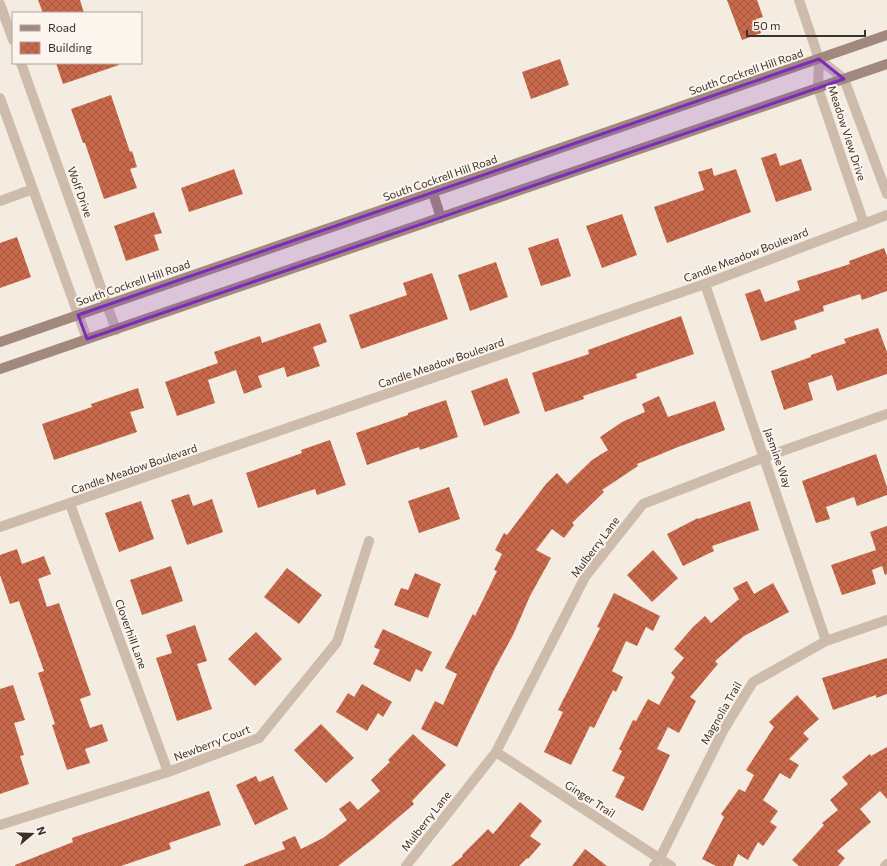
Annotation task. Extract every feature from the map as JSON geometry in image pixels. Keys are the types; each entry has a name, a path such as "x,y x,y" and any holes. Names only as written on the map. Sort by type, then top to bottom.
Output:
{"main road":[{"name":"South Cockrell Hill Road","path":"0,342 887,35"},
{"path":"0,369 887,64"},
{"path":"433,193 441,218"}],"street":[{"path":"799,0 819,59"},
{"path":"0,4 12,37"},
{"name":"Meadow View Drive","path":"819,59 844,79 887,194"},
{"name":"Meadow View Drive","path":"819,59 818,88 864,224"},
{"name":"Wolf Drive","path":"21,64 116,330"},
{"path":"0,98 87,339"},
{"path":"0,201 33,189"},
{"name":"Candle Meadow Boulevard","path":"0,528 706,284 887,215"},
{"name":"Jasmine Way","path":"706,284 826,641"},
{"name":"Mulberry Lane","path":"406,866 496,752 585,577 643,504 765,457 887,414"},
{"name":"Cloverhill Lane","path":"70,504 168,772"},
{"name":"Newberry Court","path":"0,825 168,772 259,738 337,642 369,541"},
{"name":"Magnolia Trail","path":"657,862 723,731 753,682 826,641 887,620"},
{"name":"Ginger Trail","path":"496,752 657,862 671,866"}],"highlighted area":[{"path":"819,59 844,79 729,118 87,339 78,315"}],"building":[{"path":"38,0 80,0 84,12 43,12"},
{"path":"727,0 757,0 763,17 756,19 761,33 742,40"},
{"path":"560,59 569,85 531,99 522,72"},
{"path":"56,64 119,65 63,84"},
{"path":"111,95 130,152 132,151 137,167 130,169 137,188 104,199 85,143 83,143 71,109"},
{"path":"776,153 780,166 801,159 812,190 776,202 761,158"},
{"path":"712,168 714,176 736,169 751,212 667,243 654,207 704,190 698,172"},
{"path":"234,169 243,194 189,212 181,188"},
{"path":"154,212 162,233 154,235 159,250 126,261 114,226"},
{"path":"622,214 637,255 602,268 586,226"},
{"path":"17,237 31,277 0,288 0,243"},
{"path":"558,238 571,276 541,286 528,248"},
{"path":"884,248 887,256 887,291 862,300 860,294 823,306 824,311 794,321 797,329 761,341 745,294 760,289 765,302 800,290 797,281 850,264 849,261"},
{"path":"496,262 508,297 470,311 458,275"},
{"path":"432,273 448,319 361,349 349,315 407,295 403,283"},
{"path":"681,316 694,354 636,374 637,378 583,396 584,399 545,412 532,373 589,354 588,350"},
{"path":"320,323 327,342 313,347 320,366 287,377 284,367 258,376 262,387 244,394 236,370 208,380 215,403 177,416 165,382 218,363 214,352 260,336 262,343"},
{"path":"878,328 887,352 887,374 837,391 832,375 808,383 813,400 784,410 771,371 846,343 844,339"},
{"path":"507,378 520,413 484,426 471,391"},
{"path":"138,388 144,408 130,412 137,432 54,460 42,424 92,407 91,404"},
{"path":"659,396 668,417 715,401 725,430 637,464 638,466 602,490 604,492 572,523 574,525 564,538 552,529 536,550 551,558 530,596 513,635 495,668 457,747 421,729 435,701 443,705 457,674 445,668 473,614 475,616 497,571 494,570 502,554 495,550 504,533 507,535 546,484 557,473 567,484 592,460 608,450 600,437 622,422 645,412 642,404"},
{"path":"446,400 458,437 420,450 419,447 367,465 356,433"},
{"path":"330,440 346,485 317,495 315,489 258,508 246,473 302,453 301,450"},
{"path":"876,454 887,487 887,495 857,506 854,497 826,507 830,519 816,523 802,481"},
{"path":"449,487 460,519 419,533 408,501"},
{"path":"189,494 193,506 212,499 223,532 187,545 171,500"},
{"path":"141,501 154,539 119,552 105,513"},
{"path":"750,501 759,530 712,546 714,551 683,566 667,534 698,518"},
{"path":"887,526 887,574 885,575 882,566 872,570 876,584 842,595 831,565 876,550 870,532"},
{"path":"17,549 22,564 44,556 51,574 38,579 47,607 59,603 91,695 80,699 90,728 102,724 108,741 85,749 90,763 67,770 52,725 55,724 38,673 44,671 19,601 10,604 0,575 0,555"},
{"path":"653,550 678,578 652,602 627,575"},
{"path":"171,566 183,601 142,615 130,580"},
{"path":"287,568 322,595 299,624 264,597"},
{"path":"415,573 441,584 428,618 394,605 401,588 408,590"},
{"path":"747,581 754,594 773,583 789,612 744,636 715,661 718,664 690,697 696,701 679,733 668,727 657,749 670,755 643,811 615,797 625,777 612,771 622,751 619,749 633,720 636,721 648,699 659,705 675,677 671,673 684,658 674,649 693,627 705,616 711,623 739,599 733,588"},
{"path":"614,593 660,616 653,631 646,627 637,646 626,641 612,671 623,677 616,692 613,690 594,728 590,726 571,765 544,752 563,712 558,710 600,628 597,627"},
{"path":"195,625 207,661 197,664 212,709 177,721 156,658 172,653 166,635"},
{"path":"383,629 432,652 422,672 416,669 410,682 373,664 380,650 374,647"},
{"path":"256,632 282,659 255,686 228,659"},
{"path":"887,658 887,694 876,698 876,695 833,710 822,678"},
{"path":"362,684 392,702 383,717 378,713 367,731 336,712 348,693 354,697"},
{"path":"13,685 25,720 14,723 24,755 20,756 29,784 0,794 0,689"},
{"path":"797,695 819,719 803,733 809,739 789,759 799,765 790,779 780,773 763,800 778,811 770,822 777,827 763,846 758,842 748,860 738,854 733,866 716,866 702,859 724,817 721,814 739,789 745,792 754,775 746,770 774,727 769,722"},
{"path":"321,724 354,758 326,783 294,750"},
{"path":"413,734 446,765 412,801 414,804 373,839 338,866 244,866 285,849 282,842 295,836 301,849 323,838 347,820 339,809 350,801 358,810 380,791 371,780 390,762 388,760"},
{"path":"887,747 887,799 880,791 860,809 871,822 837,851 845,858 838,866 799,866 792,860 824,825 822,823 838,810 830,800 848,784 842,777 870,754 871,756"},
{"path":"256,776 259,782 273,776 288,809 255,825 236,785"},
{"path":"209,791 221,825 169,843 171,849 121,866 15,866 73,842 72,838"},
{"path":"520,802 542,821 530,836 541,844 528,859 527,858 519,866 451,866 463,856 462,855 488,829 493,834"},
{"path":"585,849 607,866 572,866"}]}
